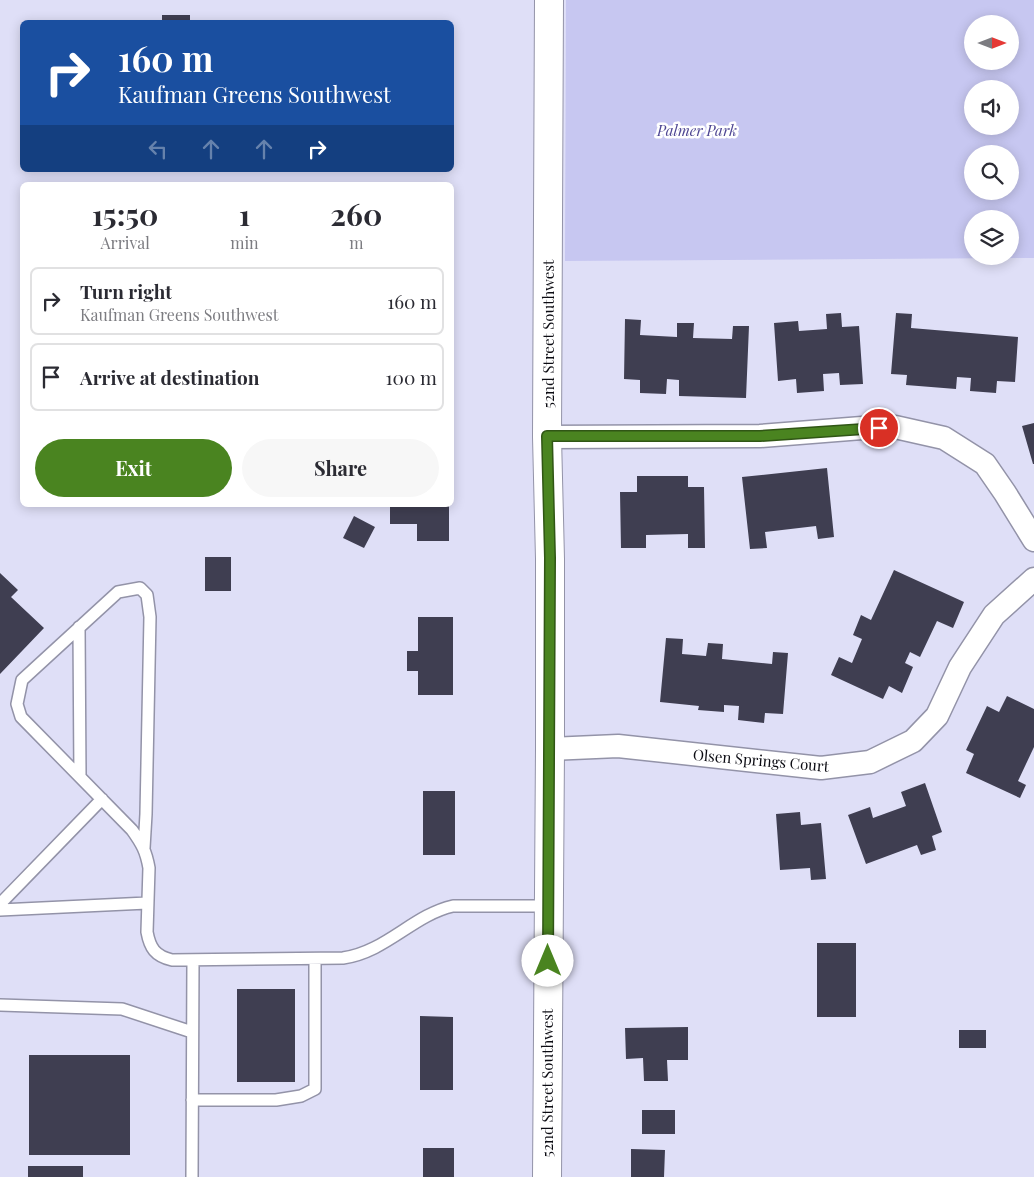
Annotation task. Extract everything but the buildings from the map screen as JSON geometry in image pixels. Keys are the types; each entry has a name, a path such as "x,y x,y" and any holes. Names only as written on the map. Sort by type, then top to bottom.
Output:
{"street":[{"name":"52nd Street Southwest","path":"547,1177 550,749 550,558 547,436 549,0"},
{"path":"547,436 760,436 895,427 944,438 985,464 1034,540"},
{"name":"Olsen Springs Court","path":"550,749 618,746 821,768 870,762 913,741 938,716 960,667 994,615 1034,579"}],"lane":[{"path":"144,848 132,830 21,717 17,704 22,680 118,592 140,588 147,595 150,617 144,848 149,868 147,932 149,941 157,954 172,960 193,961 343,958 365,953 443,908 453,906 548,906"},
{"path":"80,627 80,776"},
{"path":"0,904 102,799"},
{"path":"0,910 147,903"},
{"path":"192,1100 276,1100 300,1096 315,1089 315,958"},
{"path":"192,1177 193,961"},
{"path":"0,1005 122,1009 192,1032"}],"green space":[{"name":"Palmer Park","path":"566,0 1034,0 1034,258 1019,258 1019,210 964,210 964,258 565,261"}],"route":[{"path":"548,961 550,558 547,436 760,436 879,428"}]}
